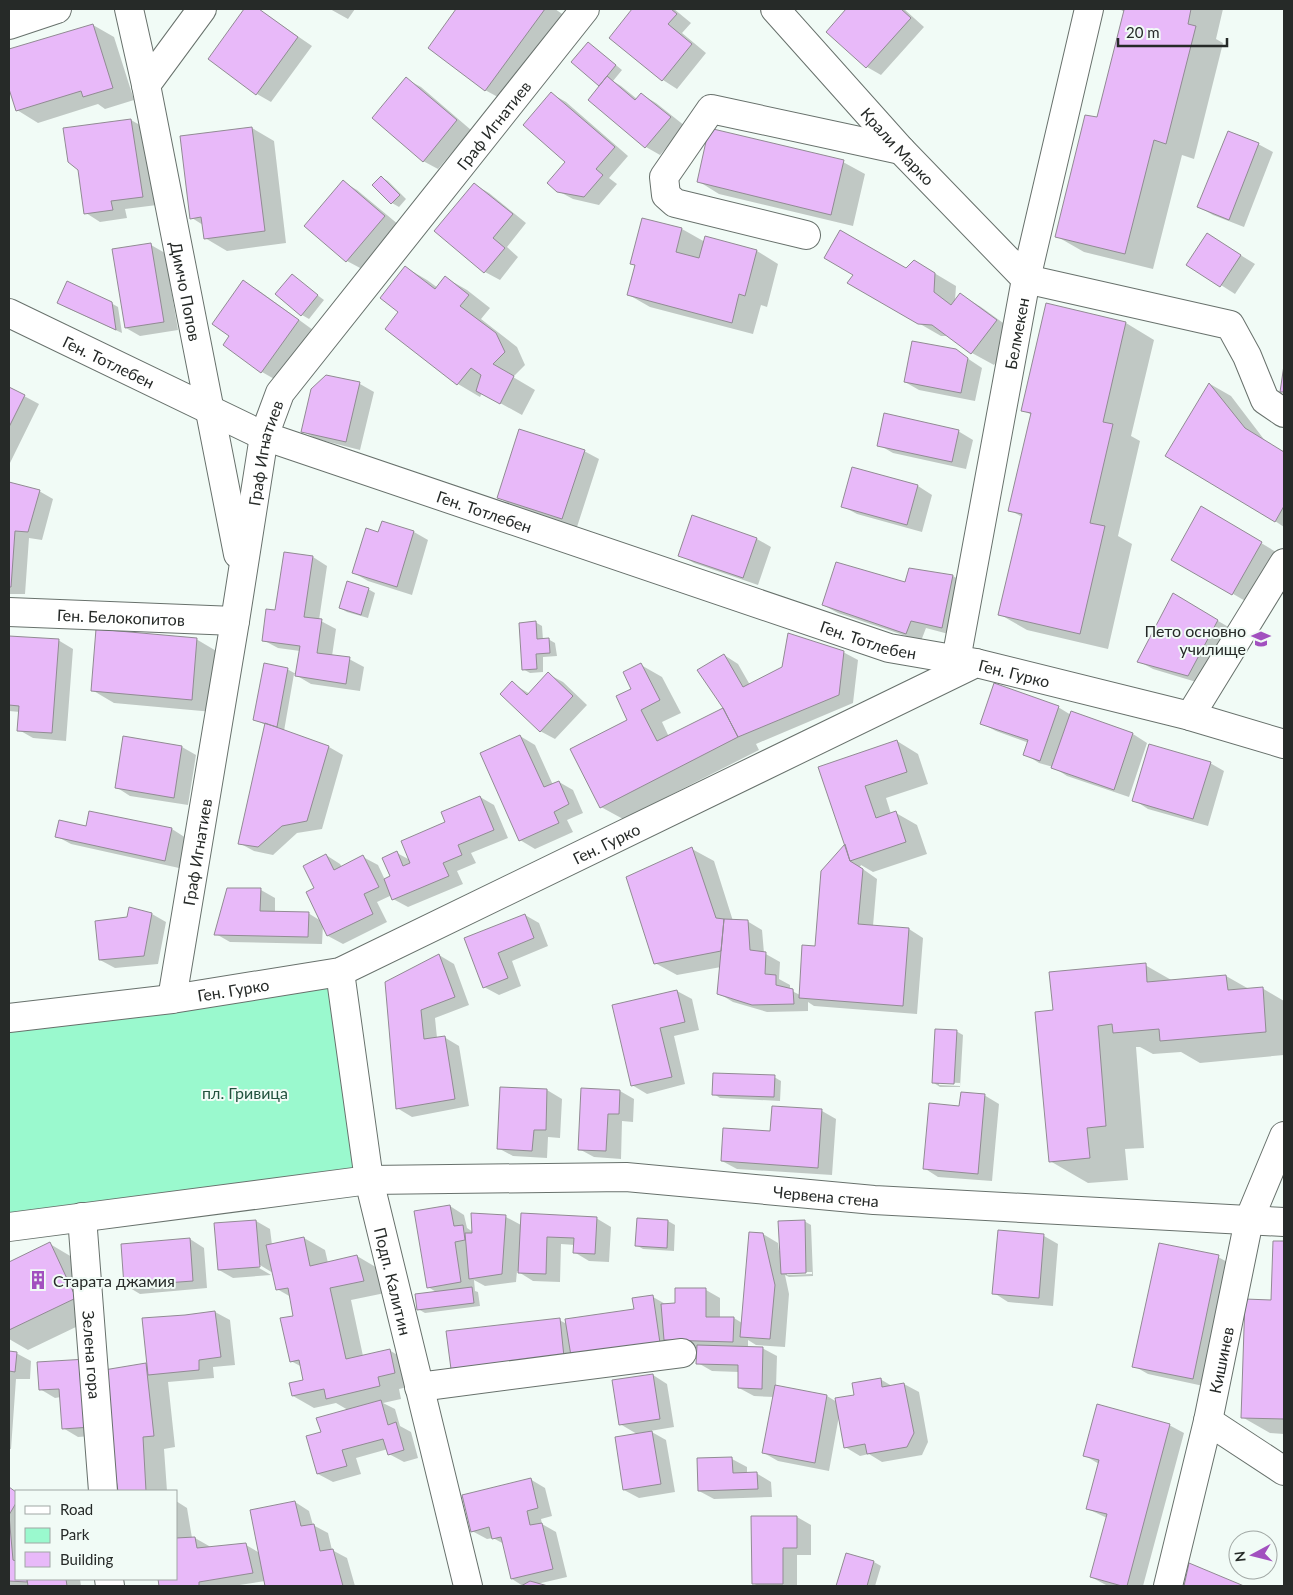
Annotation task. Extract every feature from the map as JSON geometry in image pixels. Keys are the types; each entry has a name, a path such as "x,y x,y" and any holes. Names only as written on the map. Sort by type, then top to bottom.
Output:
{"street":[{"path":"9,24 57,9"},
{"name":"Димчо Попов","path":"129,9 146,85 242,572"},
{"path":"146,85 202,9"},
{"name":"Граф Игнатиев","path":"172,999 264,436 280,393 584,9"},
{"name":"Крали Марко","path":"775,9 901,150 1026,279"},
{"name":"Белмекен","path":"966,662 1026,279 1089,9"},
{"path":"806,236 675,203 666,195 664,177 711,108 901,150"},
{"path":"1026,279 1230,325 1247,356 1265,400 1284,413"},
{"name":"Ген. Тотлебен","path":"9,313 264,436 889,648 966,662"},
{"path":"1190,716 1284,562"},
{"name":"Ген. Белокопитов","path":"9,612 235,621"},
{"name":"Ген. Гурко","path":"9,1018 172,999 340,972 966,662 1190,716 1284,744"},
{"name":"Подп. Калитин","path":"340,972 370,1180 468,1586"},
{"name":"Кишинев","path":"1168,1586 1208,1421 1249,1220 1284,1136"},
{"name":"Червена стена","path":"9,1227 370,1180 626,1177 874,1200 1284,1222"},
{"name":"Зелена гора","path":"82,1217 103,1490"},
{"path":"419,1387 682,1353"},
{"path":"1208,1421 1284,1471"}],"green space":[{"name":"пл. Гривица","path":"340,972 369,1180 9,1227 9,1018"}],"building":[{"path":"244,9 259,9 298,37 256,95 208,59"},
{"path":"456,9 545,9 485,91 428,48"},
{"path":"632,9 671,9 677,14 668,24 692,44 662,81 609,38"},
{"path":"846,9 901,9 911,18 866,68 826,32"},
{"path":"1120,9 1191,9 1188,24 1196,26 1166,144 1154,140 1125,254 1055,237 1085,115 1097,117 1124,10"},
{"path":"93,24 113,88 83,97 81,91 16,111 9,89 9,49"},
{"path":"588,42 616,65 599,86 571,62"},
{"path":"607,76 635,100 641,93 671,117 645,148 588,100"},
{"path":"406,77 457,120 423,162 372,118"},
{"path":"551,92 615,147 596,169 603,175 584,197 557,192 547,183 565,162 523,125"},
{"path":"131,119 143,197 111,201 113,210 84,214 78,170 68,162 63,128"},
{"path":"252,127 265,231 204,239 201,217 190,219 180,136"},
{"path":"709,128 844,160 831,215 697,182"},
{"path":"1228,131 1259,143 1229,220 1197,207"},
{"path":"381,176 400,195 391,204 372,185"},
{"path":"343,180 385,216 346,262 304,226"},
{"path":"474,183 513,214 493,238 505,248 484,273 434,231"},
{"path":"642,218 682,228 676,252 699,258 705,236 757,250 745,296 739,294 732,323 627,295 635,265 630,264"},
{"path":"840,230 906,268 914,260 935,273 934,292 951,305 960,293 997,320 971,354 932,325 918,324 847,283 853,275 824,258"},
{"path":"1207,233 1241,255 1220,287 1186,265"},
{"path":"151,243 164,322 125,328 112,249"},
{"path":"405,266 435,289 445,276 469,295 460,306 496,333 505,352 493,364 514,376 500,404 476,391 481,375 471,368 457,385 385,329 398,312 380,298"},
{"path":"292,274 318,295 301,316 275,294"},
{"path":"243,280 299,320 261,373 223,345 229,336 212,324"},
{"path":"67,281 112,302 116,330 57,303"},
{"path":"1046,303 1126,322 1103,422 1113,424 1090,523 1105,526 1080,634 998,615 1022,514 1008,511 1031,413 1021,411"},
{"path":"912,341 956,349 968,358 961,393 904,382"},
{"path":"1284,365 1284,392 1280,392"},
{"path":"326,375 360,382 346,442 301,432 311,389"},
{"path":"1209,383 1245,428 1284,452 1284,506 1275,522 1165,456"},
{"path":"9,387 25,395 9,427"},
{"path":"884,413 959,430 952,462 877,446"},
{"path":"519,429 585,450 562,519 497,498"},
{"path":"852,467 918,485 907,525 841,507"},
{"path":"9,482 40,490 28,532 15,531 11,587 9,587"},
{"path":"1201,506 1262,542 1232,595 1171,560"},
{"path":"692,515 757,538 743,578 678,556"},
{"path":"382,521 414,531 397,587 352,573 366,528 378,532"},
{"path":"284,552 313,556 304,617 322,619 317,653 350,657 346,684 295,676 300,646 262,641 266,609 275,610"},
{"path":"836,562 905,582 909,568 953,575 942,628 911,621 906,634 822,605"},
{"path":"347,581 369,588 361,615 339,608"},
{"path":"1173,593 1218,620 1188,676 1137,662"},
{"path":"536,621 537,639 549,638 550,653 536,654 537,669 522,670 519,623"},
{"path":"96,629 197,638 192,700 91,691"},
{"path":"788,633 844,651 839,695 738,737 723,708 697,670 724,654 743,687 782,667"},
{"path":"9,636 59,639 52,733 17,731 19,706 9,705"},
{"path":"264,663 288,668 277,727 253,720"},
{"path":"641,663 660,700 641,710 657,741 723,708 738,737 600,808 570,749 627,720 616,696 631,689 623,672"},
{"path":"548,672 573,696 540,732 500,694 512,681 527,695"},
{"path":"994,683 1059,706 1040,761 1023,755 1028,740 980,724"},
{"path":"1071,711 1133,733 1114,790 1051,768"},
{"path":"265,723 329,746 307,821 282,826 258,847 238,844"},
{"path":"520,735 544,787 559,781 569,804 554,812 559,823 519,841 480,753"},
{"path":"123,736 182,746 174,798 115,788"},
{"path":"897,740 907,772 865,786 876,818 896,811 906,842 850,861 818,767"},
{"path":"1149,744 1211,762 1193,819 1132,801"},
{"path":"480,796 494,830 458,845 462,855 443,863 449,876 392,900 384,879 390,876 382,858 397,851 403,866 410,863 401,841 445,822 441,812"},
{"path":"89,811 172,828 165,861 55,837 59,820 86,826"},
{"path":"845,844 850,861 863,869 858,924 909,928 903,1006 799,998 802,945 815,946 821,871"},
{"path":"692,847 716,918 724,919 721,951 654,964 626,877"},
{"path":"326,854 334,870 363,855 379,887 364,894 373,914 327,936 306,892 314,888 303,866"},
{"path":"227,888 261,888 260,911 309,912 308,937 214,935"},
{"path":"129,907 152,913 144,956 99,960 95,921 127,917"},
{"path":"525,914 534,938 498,953 508,978 483,988 464,938"},
{"path":"724,919 748,920 750,950 766,952 765,974 776,975 776,985 793,989 794,1004 752,1005 717,994"},
{"path":"439,954 455,997 421,1010 424,1039 445,1036 455,1099 396,1109 385,982"},
{"path":"1146,963 1147,982 1226,975 1228,990 1263,987 1266,1032 1160,1041 1159,1029 1113,1033 1112,1024 1098,1026 1106,1126 1087,1128 1090,1158 1049,1162 1035,1012 1053,1010 1049,972"},
{"path":"677,990 685,1022 660,1028 672,1077 631,1086 612,1005"},
{"path":"935,1029 957,1030 954,1084 932,1083"},
{"path":"713,1073 775,1075 774,1097 712,1095"},
{"path":"500,1087 547,1089 546,1130 534,1130 532,1151 497,1149"},
{"path":"581,1088 620,1090 619,1114 608,1114 606,1151 578,1150"},
{"path":"961,1092 985,1094 978,1174 923,1169 929,1103 959,1106"},
{"path":"772,1106 822,1109 818,1168 721,1161 723,1128 770,1131"},
{"path":"450,1205 454,1226 463,1225 465,1240 455,1242 461,1282 427,1288 414,1211"},
{"path":"471,1213 506,1215 502,1274 469,1279 465,1233 472,1233"},
{"path":"521,1213 597,1217 595,1254 573,1253 574,1238 547,1237 546,1274 518,1273"},
{"path":"637,1218 668,1220 667,1248 635,1246"},
{"path":"256,1220 260,1267 218,1270 214,1223"},
{"path":"805,1220 806,1273 781,1274 778,1221"},
{"path":"998,1230 1044,1234 1039,1298 992,1294"},
{"path":"749,1232 763,1233 775,1285 770,1339 740,1337"},
{"path":"304,1237 310,1266 357,1255 364,1281 330,1288 346,1359 390,1349 395,1373 378,1377 380,1386 326,1399 324,1389 292,1396 289,1383 303,1380 299,1360 290,1362 280,1318 293,1316 288,1288 276,1290 266,1245"},
{"path":"190,1238 193,1281 124,1286 121,1244"},
{"path":"1273,1241 1284,1241 1284,1419 1241,1418 1245,1299 1271,1300"},
{"name":"Старата джамия","path":"50,1242 76,1298 9,1330 9,1262"},
{"path":"1159,1243 1219,1255 1193,1379 1132,1367"},
{"path":"472,1287 474,1303 417,1310 415,1294"},
{"path":"675,1288 706,1288 706,1317 734,1317 733,1342 664,1340 661,1304 675,1303"},
{"path":"653,1295 660,1343 571,1356 565,1319 634,1309 632,1298"},
{"path":"215,1311 221,1357 199,1360 199,1370 148,1375 142,1318"},
{"path":"560,1318 564,1357 451,1369 446,1331"},
{"path":"697,1345 763,1347 762,1389 738,1388 738,1365 696,1364"},
{"path":"9,1351 17,1352 15,1372 9,1371"},
{"path":"87,1359 92,1427 62,1429 59,1389 39,1390 37,1362"},
{"path":"146,1363 154,1436 143,1437 146,1490 118,1490 109,1440 104,1370"},
{"path":"653,1374 660,1419 619,1425 612,1380"},
{"path":"881,1378 882,1387 904,1383 914,1433 907,1447 867,1454 865,1444 844,1448 835,1398 854,1395 852,1383"},
{"path":"775,1385 827,1395 815,1463 762,1453"},
{"path":"381,1400 388,1425 396,1422 404,1450 388,1455 383,1439 342,1450 347,1466 317,1474 306,1436 321,1432 316,1418"},
{"path":"1097,1404 1170,1424 1127,1586 1090,1577 1107,1514 1086,1509 1099,1460 1083,1456"},
{"path":"652,1431 661,1484 623,1490 615,1437"},
{"path":"732,1457 733,1473 757,1472 758,1489 698,1491 697,1458"},
{"path":"531,1478 538,1508 527,1511 530,1525 542,1523 553,1569 511,1579 501,1537 492,1539 489,1527 471,1532 462,1495"},
{"path":"9,1487 15,1491 15,1505 9,1515"},
{"path":"295,1501 301,1526 314,1524 320,1551 333,1549 343,1586 265,1586 250,1510"},
{"path":"9,1515 13,1560 15,1561 15,1580 27,1580 27,1582 9,1581"},
{"path":"751,1516 797,1516 797,1548 783,1548 783,1584 752,1584"},
{"path":"195,1537 197,1548 246,1543 253,1573 199,1582 199,1586 159,1586 158,1580 178,1580 178,1538"},
{"path":"846,1553 874,1561 867,1586 836,1586"},
{"path":"1189,1563 1244,1586 1184,1586"},
{"path":"27,1580 66,1580 67,1586 28,1586"},
{"path":"530,1581 548,1586 521,1586"}],"place":[{"name":"Пето основно училище","path":"1261,639"},
{"name":"Старата джамия","path":"38,1280"}]}
